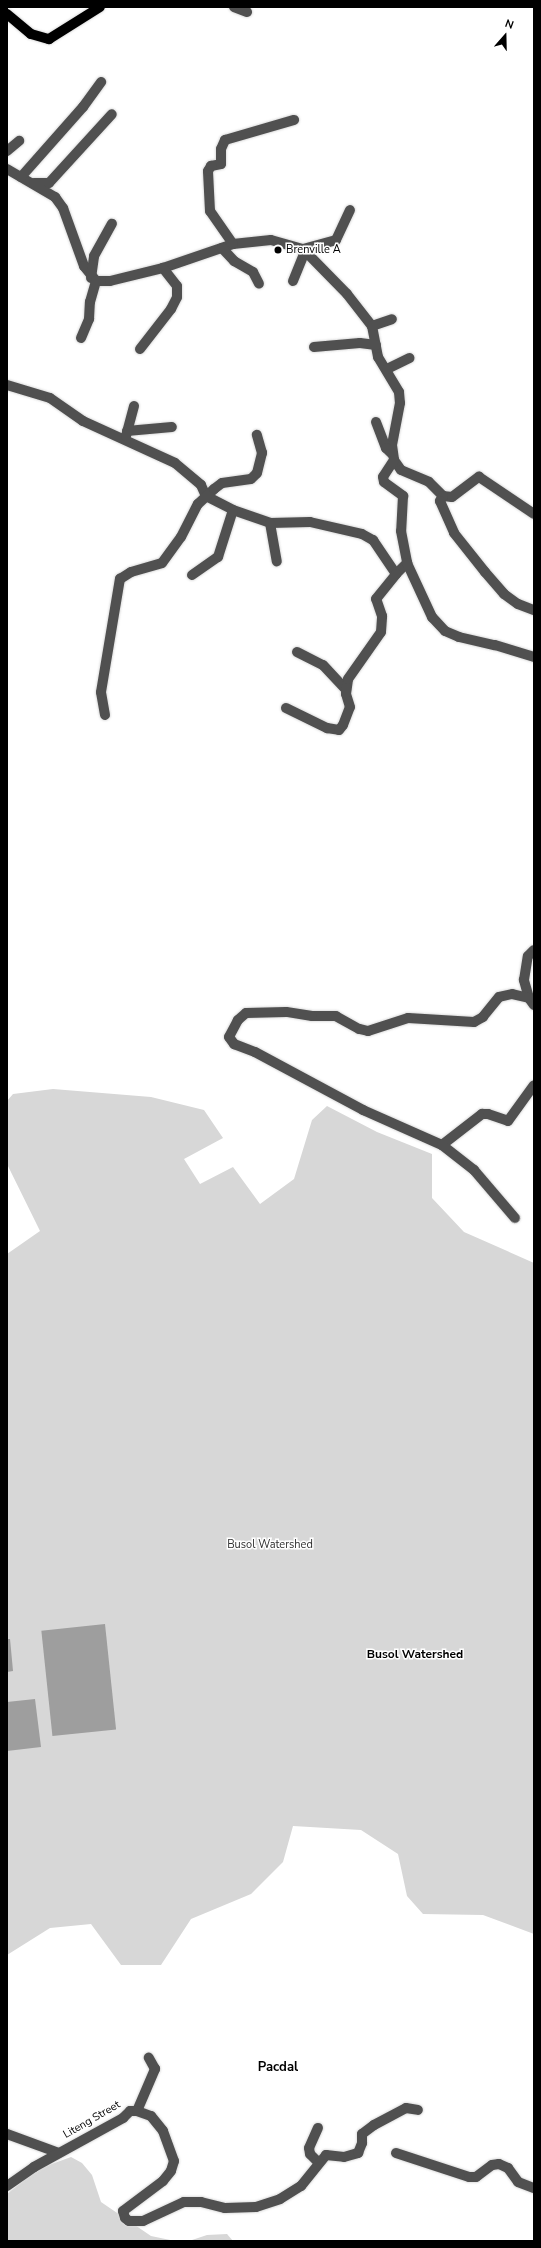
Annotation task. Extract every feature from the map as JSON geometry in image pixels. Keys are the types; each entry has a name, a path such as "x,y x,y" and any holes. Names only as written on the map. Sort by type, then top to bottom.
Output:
{"main road":[{"path":"7,14 31,34 38,38 49,39 100,7"}],"street":[{"path":"234,7 247,12"},
{"path":"20,177 101,82"},
{"path":"32,183 49,183 112,114"},
{"path":"233,244 210,211 208,171 211,166 222,164 221,149 226,140 294,120"},
{"path":"7,151 19,141"},
{"path":"7,169 55,197 63,208 76,247 93,280"},
{"path":"304,250 336,240 350,210"},
{"path":"80,338 90,319 94,256 112,224"},
{"path":"93,280 110,281 163,268 233,244 271,240 304,250 347,294 372,326 378,357 387,369 399,392 393,457 383,477 384,482 402,496 401,531 406,563 423,602 432,617 445,631 459,637 496,645 534,657"},
{"path":"222,248 234,261 253,272 259,284"},
{"path":"293,281 304,250"},
{"path":"140,349 171,309 177,297 177,286 163,268"},
{"path":"372,326 392,319"},
{"path":"314,347 360,343 376,345"},
{"path":"387,369 410,358"},
{"path":"7,385 50,398 83,420 126,435 175,463 201,485 206,496 233,510 270,522 310,522 369,536 396,574"},
{"path":"126,435 134,406"},
{"path":"376,422 386,448 401,470 429,482 443,496 452,497 460,494 479,477 534,514"},
{"path":"126,435 172,427"},
{"path":"104,715 101,692 120,579 131,572 162,563 206,496 222,484 251,479 257,473 262,453 257,435"},
{"path":"443,496 440,501 454,533 485,572 504,594 518,604 534,610"},
{"path":"192,575 218,557 233,510"},
{"path":"270,522 277,561"},
{"path":"346,690 356,665 381,632 382,616 376,599 406,563"},
{"path":"286,708 327,728 339,730 349,714 350,707 346,690 323,665 297,652"},
{"path":"532,1001 524,980 528,956 534,950"},
{"path":"515,1218 474,1170 442,1145 363,1110 275,1062 234,1044 230,1037 238,1020 246,1013 257,1012 336,1016 359,1029 368,1031 408,1018 474,1022 483,1017 499,997 512,994 532,1001"},
{"path":"442,1145 482,1114 488,1114 508,1121 534,1086"},
{"path":"137,2111 155,2069 149,2058"},
{"path":"318,2128 309,2148 310,2154 318,2162 326,2154 344,2158 358,2153 362,2143 362,2134 374,2125 406,2108 418,2110"},
{"name":"Liteng Street","path":"7,2186 59,2153 123,2118 130,2111 137,2111 152,2116 163,2131 174,2161 171,2171 163,2181 132,2202 123,2211 128,2221 143,2221 174,2204 184,2202 201,2202 225,2208 268,2204 304,2183 318,2162"},
{"path":"7,2134 59,2153"},
{"path":"396,2153 469,2177 476,2177 492,2165 499,2164 508,2168 518,2182 534,2188"}],"green space":[{"name":"Busol Watershed","path":"53,1089 151,1097 204,1110 223,1138 184,1159 200,1184 233,1167 260,1204 294,1179 312,1120 327,1106 377,1132 432,1154 432,1198 464,1232 534,1263 534,1934 483,1915 423,1914 407,1896 398,1854 361,1830 293,1826 283,1862 251,1894 191,1919 161,1965 121,1965 91,1924 50,1928 7,1955 7,1254 40,1231 7,1164 7,1101 13,1094"},
{"path":"71,2157 82,2163 92,2175 101,2202 151,2236 175,2241 7,2241 7,2194 38,2169"},
{"path":"227,2234 233,2241 189,2241 207,2235"}],"shaded area":[{"path":"105,1624 116,1729 52,1736 41,1631"},
{"path":"7,1639 10,1639 13,1671 7,1672"},
{"path":"35,1699 41,1747 7,1751 7,1702"}],"place":[{"name":"Brenville A","path":"278,250"}],"district":[{"name":"Busol Watershed","path":"415,1655"},
{"name":"Pacdal","path":"278,2067"}]}
